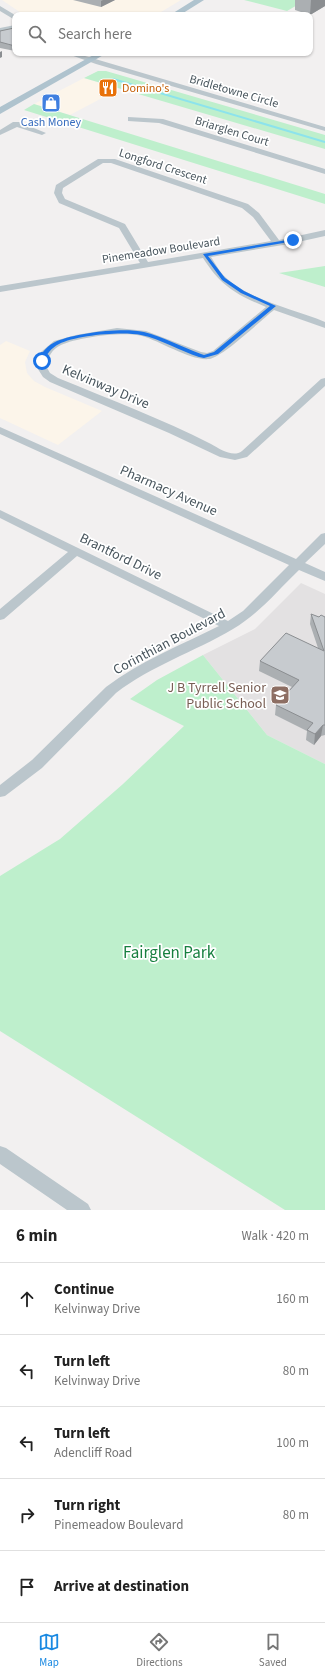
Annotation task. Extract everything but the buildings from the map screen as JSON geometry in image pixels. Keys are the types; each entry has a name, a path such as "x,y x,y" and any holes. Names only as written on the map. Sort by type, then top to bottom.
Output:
{"main road":[{"path":"179,12 200,0"},
{"path":"58,80 71,70 97,56"},
{"path":"0,111 58,80 98,64 110,56"}],"street":[{"path":"0,8 12,16"},
{"path":"0,30 12,28"},
{"name":"Bridletowne Circle","path":"77,56 98,64 325,129"},
{"name":"Briarglen Court","path":"131,119 160,121 325,172"},
{"path":"0,133 16,124 42,133"},
{"name":"Longford Crescent","path":"146,264 122,226 62,202 58,193 59,187 101,161 112,161 245,206 256,215 277,243"},
{"name":"Pinemeadow Boulevard","path":"0,289 277,243 325,233"},
{"path":"205,255 223,279 242,292 273,306 325,325"},
{"name":"Kelvinway Drive","path":"273,306 216,353 208,356 199,355 143,334 117,331 76,338 58,343 44,354 41,366 46,375 54,380 236,458 248,452 325,381"},
{"name":"Pharmacy Avenue","path":"0,430 325,576"},
{"name":"Brantford Drive","path":"0,514 229,626"},
{"name":"Corinthian Boulevard","path":"0,792 37,764 111,690 124,680 148,666 229,626 253,609 325,537"},
{"path":"0,616 76,551"},
{"path":"0,1154 82,1210"}],"shaded area":[{"path":"2,0 181,0 161,12 20,12"},
{"path":"84,78 119,89 70,115 34,104"},
{"path":"6,341 30,351 25,362 27,373 34,381 102,411 58,445 0,418 0,345"},
{"name":"J B Tyrrell Senior Public School","path":"301,583 325,594 325,764 267,735 203,655 255,629"}],"green space":[{"path":"244,0 306,0 287,11"},
{"path":"98,71 106,71 325,135 325,149 84,78"},
{"path":"34,104 325,194 325,204 24,110"},
{"path":"325,266 325,287 279,273"},
{"name":"Fairglen Park","path":"203,655 267,735 325,764 325,1210 285,1210 0,1031 0,876 60,839 123,784 184,726 130,699 157,680"}],"waterway":[{"path":"113,79 325,142"}],"place":[{"name":"Domino's","path":"108,88"},
{"name":"Cash Money","path":"51,103"},
{"name":"J B Tyrrell Senior Public School","path":"280,695"}],"route":[{"path":"42,361 44,354 58,343 76,338 117,331 143,334 199,355 208,356 216,353 273,306 251,297 223,279 205,255 293,240"}]}
